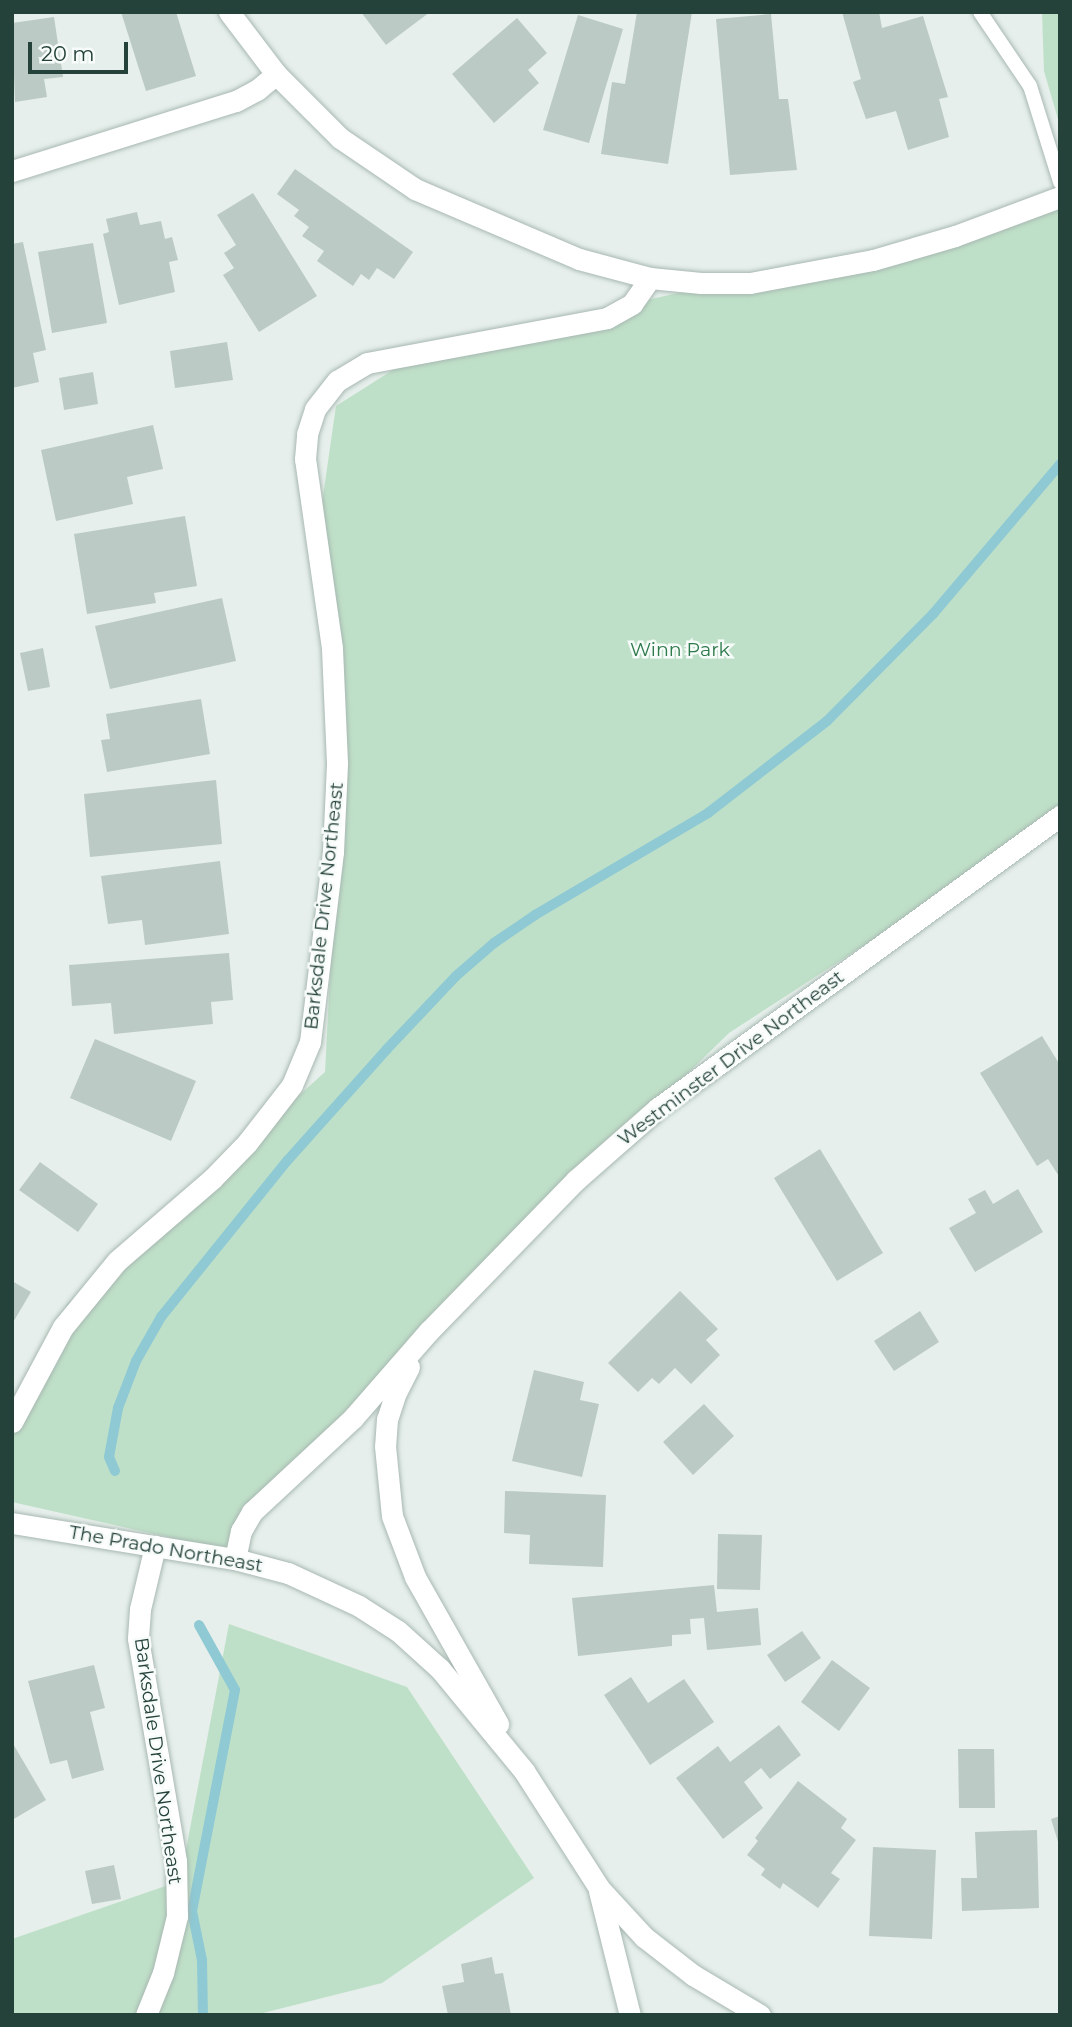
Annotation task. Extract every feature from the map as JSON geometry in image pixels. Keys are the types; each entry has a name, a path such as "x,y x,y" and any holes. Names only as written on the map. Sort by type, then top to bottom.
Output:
{"street":[{"path":"229,12 275,74 340,138 415,189 579,258 650,278 701,284 750,282 873,260 955,236 1060,197"},
{"path":"12,171 236,101 257,90 275,74"},
{"name":"Barksdale Drive Northeast","path":"12,1422 63,1326 117,1261 213,1178 247,1143 292,1085 310,1042 332,852 337,763 332,648 305,459 307,434 316,409 337,381 367,363 607,318 632,304 650,278"},
{"name":"Westminster Drive Northeast","path":"235,1559 241,1531 252,1512 353,1418 429,1331 576,1180 658,1108 1060,816"},
{"name":"Westminster Drive Northeast","path":"429,1331 396,1392 387,1419 385,1446 392,1516 415,1577 524,1772"},
{"name":"The Prado Northeast","path":"12,1522 235,1559 288,1573 359,1606 398,1631 440,1669 524,1772 599,1888 644,1937 693,1975 760,2015"},
{"name":"Barksdale Drive Northeast","path":"146,2015 163,1973 177,1916 176,1861 138,1638 140,1609 155,1546"},
{"name":"The Prado Northeast","path":"599,1888 630,2015"}],"lane":[{"path":"980,12 1030,86 1060,182"}],"green space":[{"path":"1042,12 1060,12 1060,126 1044,71"},
{"name":"Winn Park","path":"1060,196 1060,818 729,1033 450,1305 230,1551 12,1502 12,1438 67,1304 325,1072 341,764 319,524 336,406 426,349 904,243"},
{"path":"229,1624 407,1687 534,1878 382,1983 255,2015 12,2015 12,1939 180,1881"}],"building":[{"path":"121,12 176,12 196,76 146,91"},
{"path":"361,12 430,12 386,45"},
{"path":"637,12 692,12 668,164 601,154 612,82 625,84"},
{"path":"842,12 879,12 882,28 923,16 948,97 939,99 949,137 908,150 896,111 866,119 853,82 861,79"},
{"path":"771,14 779,99 788,99 797,170 730,175 716,19"},
{"path":"578,15 623,29 589,143 543,130"},
{"path":"54,17 63,77 44,79 47,97 15,102 12,23"},
{"path":"517,18 547,53 528,70 539,83 494,123 452,74"},
{"path":"295,169 413,252 394,279 377,268 369,280 361,274 353,286 317,261 324,251 302,236 309,227 294,216 299,210 277,194"},
{"path":"253,193 317,296 259,332 223,275 234,268 224,253 236,245 217,215"},
{"path":"137,212 140,225 161,221 165,239 172,237 178,260 169,262 175,292 119,305 103,234 109,232 106,219"},
{"path":"23,242 46,350 33,353 39,382 12,388 12,244"},
{"path":"93,243 107,323 52,333 38,252"},
{"path":"227,342 233,380 175,388 170,351"},
{"path":"93,372 98,404 64,410 59,378"},
{"path":"153,425 163,469 127,477 133,504 56,521 41,450"},
{"path":"185,516 197,586 154,593 156,603 87,614 74,534"},
{"path":"222,598 236,661 110,689 95,626"},
{"path":"43,648 50,687 28,691 20,653"},
{"path":"201,699 210,754 107,772 101,740 110,739 106,714"},
{"path":"216,780 222,844 90,857 84,794"},
{"path":"220,861 229,934 145,945 142,920 108,924 101,876"},
{"path":"229,953 233,1000 211,1002 213,1024 114,1034 111,1003 72,1006 69,965"},
{"path":"1042,1036 1060,1065 1060,1178 1048,1159 1037,1166 980,1073"},
{"path":"95,1039 196,1081 171,1141 70,1098"},
{"path":"820,1149 883,1253 837,1281 774,1178"},
{"path":"40,1162 98,1204 78,1232 19,1190"},
{"path":"1018,1189 1043,1232 975,1272 949,1228 976,1213 968,1199 985,1190 993,1204"},
{"path":"12,1281 31,1292 12,1324"},
{"path":"680,1291 718,1329 706,1340 720,1355 691,1384 675,1368 659,1384 652,1378 638,1392 608,1363"},
{"path":"920,1311 939,1342 894,1371 874,1341"},
{"path":"534,1370 584,1382 580,1400 599,1404 582,1477 512,1461"},
{"path":"704,1404 734,1436 693,1475 663,1442"},
{"path":"505,1491 606,1495 603,1567 529,1564 530,1535 504,1533"},
{"path":"718,1534 762,1535 760,1590 717,1589"},
{"path":"714,1585 717,1612 758,1608 761,1645 707,1650 704,1618 690,1619 691,1634 672,1635 672,1646 578,1656 572,1598"},
{"path":"802,1631 821,1658 785,1682 767,1655"},
{"path":"832,1660 870,1688 839,1731 801,1702"},
{"path":"94,1665 105,1708 90,1712 104,1770 72,1779 67,1760 50,1764 28,1681"},
{"path":"631,1677 648,1703 684,1679 714,1722 650,1765 604,1695"},
{"path":"779,1725 801,1755 770,1779 761,1768 744,1782 763,1808 723,1839 676,1778 718,1746 730,1762"},
{"path":"12,1742 46,1800 12,1820"},
{"path":"958,1749 994,1749 995,1808 959,1808"},
{"path":"798,1781 847,1819 841,1828 856,1840 831,1873 840,1879 818,1908 783,1883 780,1889 761,1875 765,1869 747,1855 758,1841 755,1838"},
{"path":"1060,1816 1060,1845 1059,1845 1051,1819"},
{"path":"1037,1830 1039,1908 962,1911 961,1878 977,1878 975,1832"},
{"path":"873,1847 936,1850 932,1939 869,1936"},
{"path":"114,1865 121,1899 92,1904 85,1871"},
{"path":"492,1957 495,1974 503,1973 511,2015 448,2015 442,1986 464,1982 461,1964"}],"waterway":[{"path":"115,1471 109,1457 118,1408 136,1361 161,1317 287,1161 387,1049 456,976 494,943 535,915 708,813 827,721 933,614 1060,464"},
{"path":"199,1625 235,1690 192,1911 202,1960 203,2015"}]}
